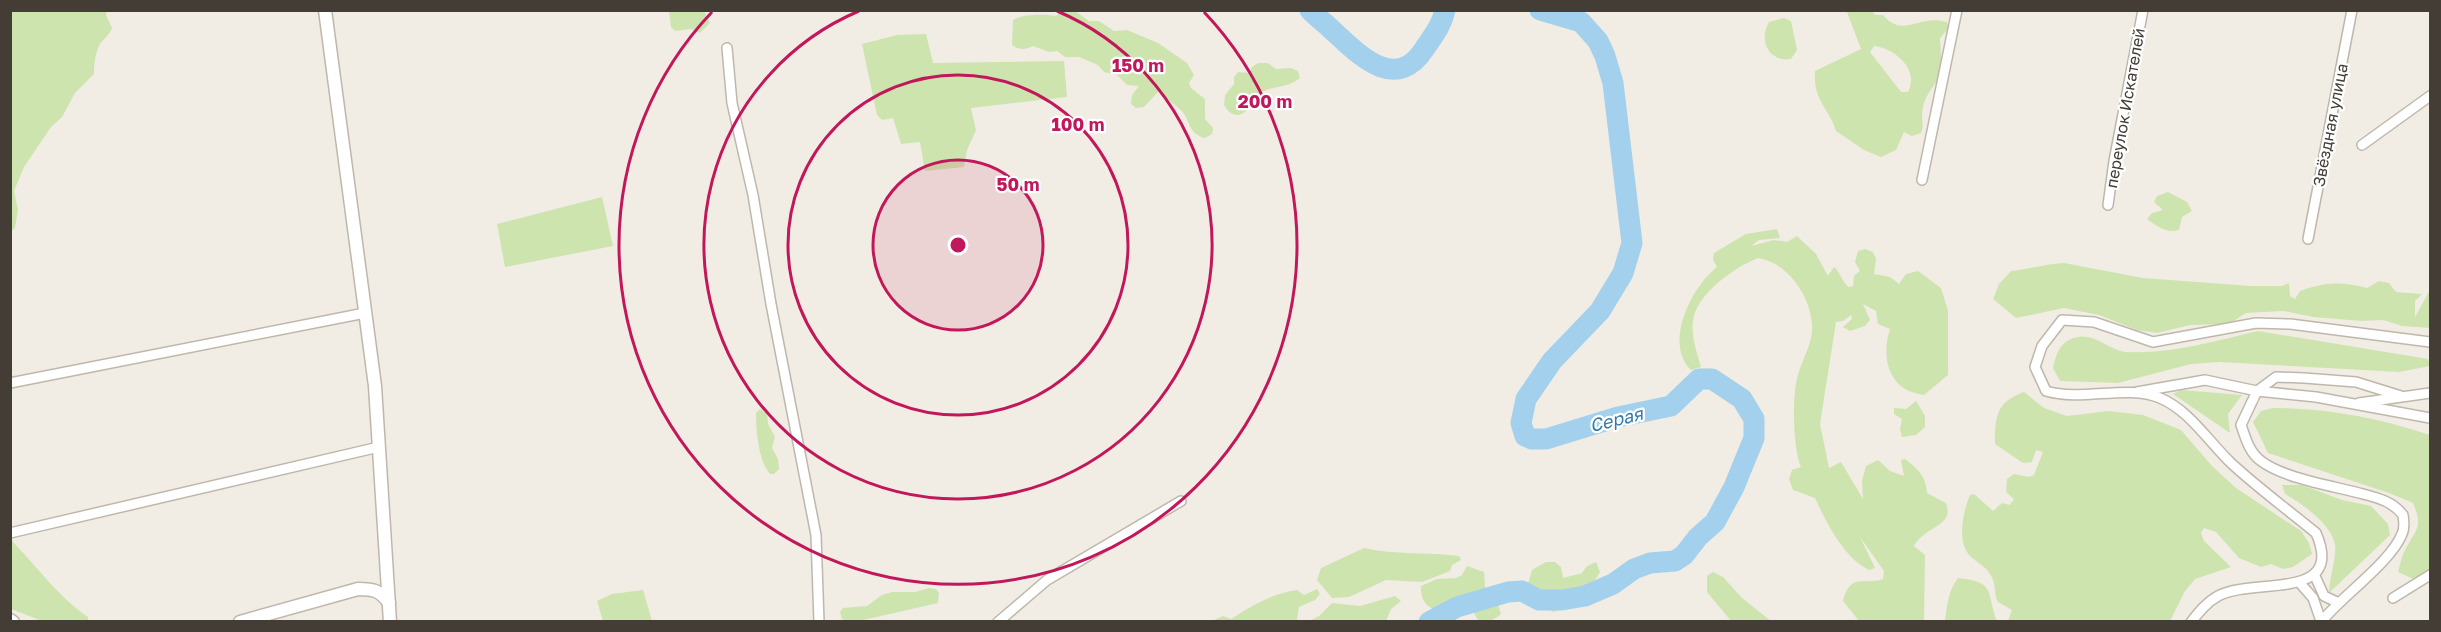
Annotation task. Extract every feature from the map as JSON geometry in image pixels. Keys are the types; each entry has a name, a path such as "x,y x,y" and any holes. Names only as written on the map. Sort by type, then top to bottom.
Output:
{"street":[{"path":"325,10 375,386 390,621"},
{"path":"1922,180 1957,10"},
{"name":"переулок Искателей","path":"2108,205 2114,161 2143,10"},
{"name":"Звёздная улица","path":"2307,239 2352,10"},
{"path":"728,48 732,103 753,195 771,304 816,535 819,621"},
{"path":"2362,145 2430,96"},
{"path":"10,383 365,313"},
{"path":"2430,342 2290,324 2256,323 2153,342 2094,322 2062,320 2042,346 2035,367 2046,391 2062,395 2135,393 2205,380 2257,391 2430,418"},
{"path":"2321,621 2337,602 2387,557 2402,535 2403,515 2397,508 2377,498 2295,476 2262,462 2247,443 2241,425 2257,391 2276,377 2356,382 2401,396"},
{"path":"2135,393 2160,398 2181,412 2231,463 2316,533 2323,549 2321,566 2315,576 2299,582 2234,590 2218,596 2205,605 2191,621"},
{"path":"2351,404 2430,393"},
{"path":"10,533 379,447"},
{"path":"998,621 1047,580 1181,501"},
{"path":"2393,598 2430,575"},
{"path":"2315,576 2324,596 2337,602"},
{"path":"2299,582 2313,598 2321,621"},
{"path":"240,621 357,589 381,592 389,603"}],"green space":[{"path":"11,10 107,11 106,15 112,28 98,48 94,74 75,93 62,117 51,127 24,167 14,191 18,210 15,228 11,231"},
{"path":"1074,10 1089,21 1099,21 1114,31 1127,30 1158,43 1187,63 1194,75 1189,83 1191,88 1205,99 1205,119 1213,128 1212,134 1205,138 1195,133 1181,110 1159,91 1144,107 1136,108 1131,104 1132,95 1139,86 1127,85 1117,75 1104,72 1098,65 1079,57 1065,57 1057,51 1049,52 1033,46 1020,49 1012,45 1013,20 1034,15 1055,16"},
{"path":"669,11 704,11 710,23 700,33 691,29 675,31 671,27"},
{"path":"1872,11 1875,15 1883,15 1891,22 1905,26 1937,20 1947,22 1949,28 1940,38 1942,75 1924,103 1921,133 1912,136 1904,132 1896,150 1881,157 1864,150 1836,131 1816,90 1815,71 1861,49 1847,12","holes":["1874,46 1897,56 1908,68 1911,76 1908,92 1901,92 1870,52"]},
{"path":"1784,18 1791,21 1797,50 1791,59 1783,59 1771,54 1765,43 1769,22"},
{"path":"926,34 933,63 1064,61 1067,97 971,108 976,130 967,150 964,167 925,171 920,142 901,144 893,118 882,120 877,115 862,44 897,35"},
{"path":"1258,63 1268,63 1276,69 1291,68 1298,71 1300,78 1290,84 1257,95 1242,114 1231,113 1224,105 1225,95 1234,84 1234,77 1238,72 1249,73"},
{"path":"2168,192 2187,202 2192,211 2182,217 2179,230 2175,231 2158,227 2147,219 2152,213 2163,210 2154,202 2157,196"},
{"path":"602,197 613,246 505,267 497,224"},
{"path":"1777,229 1780,238 1759,240 1751,246 1774,240 1787,242 1797,236 1816,254 1828,276 1834,267 1849,287 1853,286 1854,276 1860,271 1855,262 1858,251 1865,249 1873,252 1876,259 1874,274 1890,277 1899,284 1906,274 1918,271 1941,288 1948,311 1948,375 1924,395 1909,391 1898,384 1887,362 1890,329 1878,324 1876,311 1863,304 1870,320 1865,326 1850,331 1843,327 1852,319 1851,315 1843,321 1836,322 1820,424 1829,468 1841,462 1863,499 1862,481 1866,466 1878,460 1890,471 1904,476 1901,460 1905,459 1920,473 1927,493 1946,503 1948,511 1946,517 1924,534 1914,546 1925,555 1924,621 1859,621 1843,601 1846,592 1850,586 1859,581 1883,579 1884,571 1860,537 1875,568 1869,570 1852,557 1830,528 1815,498 1793,490 1789,479 1792,470 1801,467 1795,437 1795,388 1812,331 1809,307 1804,295 1789,275 1769,261 1758,258 1728,275 1701,301 1693,321 1696,350 1701,367 1691,370 1683,359 1680,331 1684,316 1698,287 1717,267 1713,260 1714,253 1746,234"},
{"path":"2064,263 2143,278 2251,286 2282,286 2289,283 2290,296 2295,299 2300,291 2317,286 2349,284 2367,288 2379,281 2389,283 2396,292 2422,294 2415,301 2415,317 2430,290 2430,328 2402,326 2383,320 2362,321 2313,317 2283,311 2246,313 2229,324 2190,325 2157,333 2137,330 2099,315 2064,308 2016,318 1993,299 1999,284 2011,271"},
{"path":"2258,331 2428,359 2430,366 2399,372 2219,362 2191,364 2118,383 2060,381 2053,368 2060,348 2067,341 2079,337 2093,338 2120,351 2144,352 2193,346"},
{"path":"2181,390 2242,395 2228,414 2230,433 2173,394"},
{"path":"2024,392 2044,408 2067,416 2109,411 2143,415 2181,430 2212,466 2236,488 2301,531 2309,543 2312,554 2293,567 2283,569 2271,564 2261,567 2239,558 2216,532 2204,528 2201,533 2204,541 2231,567 2195,579 2185,591 2170,621 2008,621 2012,610 1998,602 1991,576 1966,551 1962,527 1970,495 1974,494 1993,511 2002,503 2010,505 2014,499 2006,492 2007,479 2014,474 2029,477 2034,475 2043,452 2036,450 2032,462 2023,463 1995,444 1999,412 2008,401"},
{"path":"1916,401 1925,416 1925,427 1916,435 1902,437 1900,429 1902,419 1894,414 1894,408 1906,409"},
{"path":"2273,408 2353,415 2430,435 2430,572 2416,580 2398,572 2418,523 2413,503 2268,453 2253,422 2261,411"},
{"path":"760,409 767,414 768,424 775,437 772,448 778,459 779,469 774,474 770,474 766,468 758,445 756,413"},
{"path":"2282,485 2302,485 2342,500 2371,506 2388,524 2390,535 2329,593 2335,550 2332,537 2315,515 2285,494"},
{"path":"11,540 57,590 88,617 88,621 42,621 11,609"},
{"path":"1364,548 1388,552 1459,556 1461,560 1452,565 1450,571 1422,582 1386,580 1349,597 1332,598 1317,580 1321,568"},
{"path":"1546,562 1555,562 1561,567 1563,578 1582,573 1587,566 1596,562 1600,572 1577,600 1564,604 1554,612 1541,607 1539,602 1532,598 1527,587 1532,570"},
{"path":"1467,566 1484,572 1485,587 1492,593 1489,600 1497,601 1501,614 1495,618 1488,621 1478,620 1474,613 1461,604 1450,606 1448,600 1436,610 1424,601 1421,586 1437,579 1456,578 1462,575"},
{"path":"1713,572 1723,577 1742,598 1771,621 1731,621 1707,592 1707,576"},
{"path":"1958,578 1984,585 1990,595 1997,621 1945,621 1950,593"},
{"path":"929,588 936,589 939,593 938,603 859,621 842,619 840,612 843,608 867,606 882,595 892,592 915,592"},
{"path":"1317,589 1320,594 1315,600 1299,607 1297,620 1212,621 1223,616 1231,619 1279,594 1297,590 1304,595"},
{"path":"643,590 652,621 603,621 597,601 612,594"},
{"path":"1395,596 1401,601 1391,609 1386,621 1309,621 1319,616 1332,603 1360,606"}],"waterway":[{"name":"Серая","path":"1310,10 1365,59 1390,69 1402,68 1414,61 1437,30 1445,10"},
{"name":"Серая","path":"1429,622 1457,607 1508,592 1522,591 1539,600 1562,600 1585,596 1613,584 1634,569 1650,563 1675,561 1684,555 1698,537 1715,522 1734,487 1754,438 1754,419 1742,399 1712,379 1699,379 1671,406 1618,417 1546,439 1532,439 1525,436 1521,423 1526,399 1552,361 1600,311 1623,273 1632,243 1613,83 1605,56 1598,41 1581,22 1540,10"}]}
